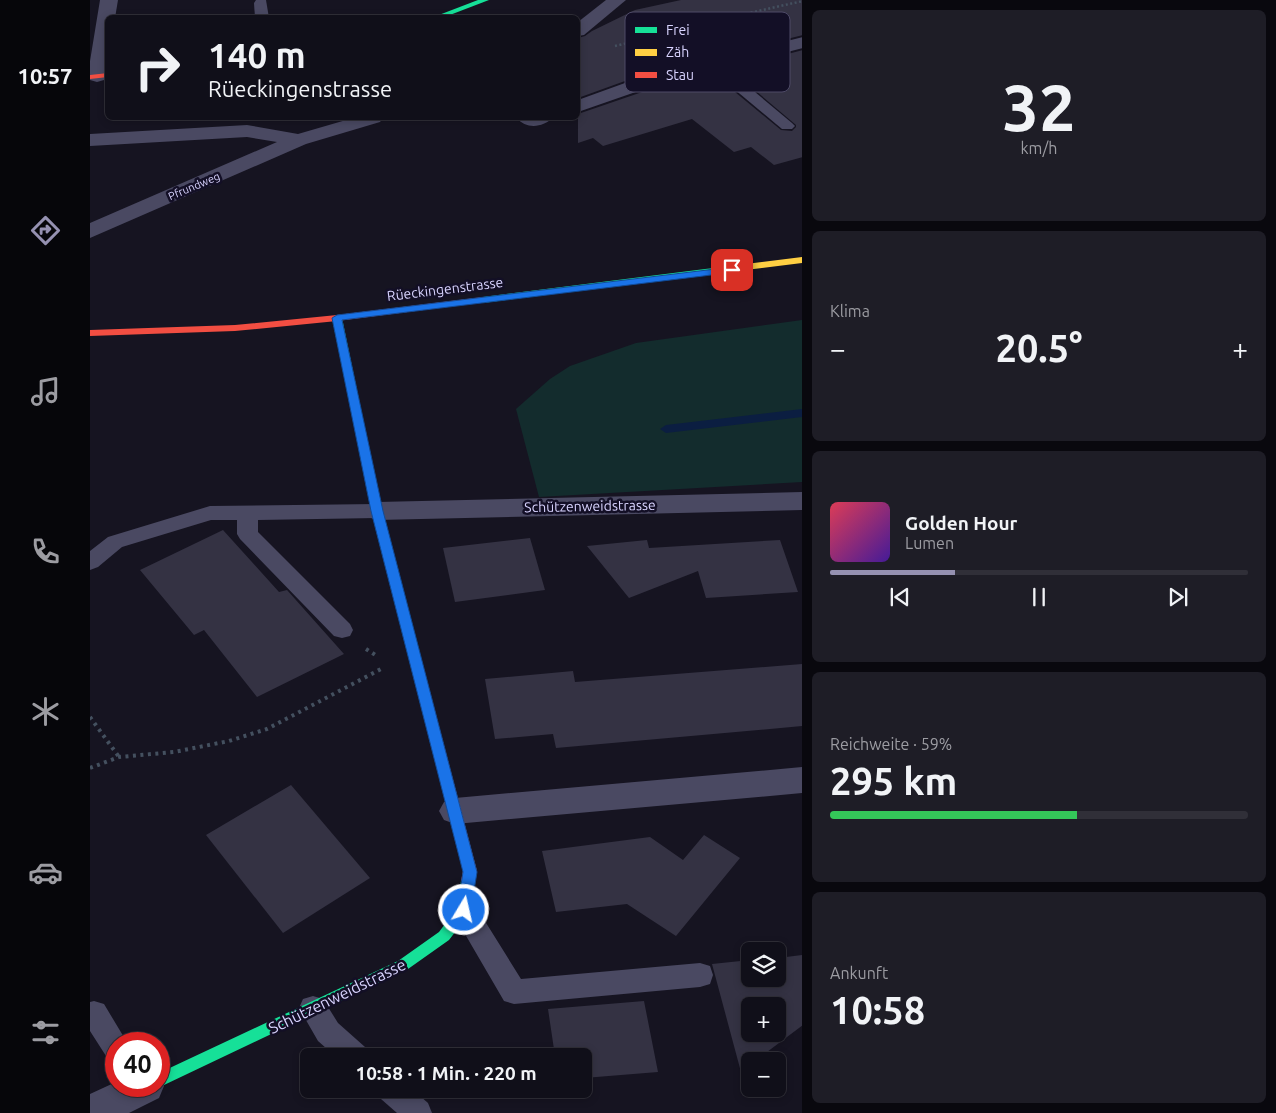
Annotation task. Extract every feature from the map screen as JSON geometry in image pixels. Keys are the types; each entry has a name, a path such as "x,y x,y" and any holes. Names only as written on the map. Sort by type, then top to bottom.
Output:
{"street":[{"path":"107,15 109,0"},
{"path":"442,15 485,0"},
{"path":"580,29 617,0"},
{"path":"98,76 105,28"},
{"path":"580,105 625,89"},
{"name":"Pfrundweg","path":"90,231 299,140 366,120"},
{"name":"Pfrundweg","path":"90,140 247,131 299,140"},
{"name":"Rüeckingenstrasse","path":"90,333 234,328 337,318 802,260"},
{"name":"Schützenweidstrasse","path":"170,1074 403,965 444,936 464,910 470,872 377,511 337,318"},
{"name":"Schützenweidstrasse","path":"377,511 802,501"},
{"path":"455,811 802,780"},
{"name":"Schützenweidstrasse","path":"90,1113 123,1097"}],"lane":[{"path":"261,3 262,15"},
{"path":"746,92 787,126"},
{"path":"90,562 115,542 210,513 377,511"},
{"path":"248,512 246,534 342,630"},
{"path":"464,910 514,992 700,975"},
{"path":"312,1008 328,1032 346,1048"},
{"path":"94,1012 107,1032"},
{"path":"401,1098 418,1113"}],"path":[{"path":"751,12 802,0"},
{"path":"614,46 625,43"},
{"path":"365,648 373,653"},
{"path":"90,768 120,756 174,752 229,741 267,729 381,669"},
{"path":"90,717 120,756"}],"green space":[{"path":"802,320 802,482 539,497 516,409 550,379 570,366 636,343"}],"building":[{"path":"681,0 802,0 802,35 790,38 790,12 631,12"},
{"path":"625,15 625,81 580,97 580,37"},
{"path":"802,50 802,157 774,165 751,147 734,152 692,119 603,146 593,138 578,143 578,120 580,120 580,113 642,92 735,92 781,130 792,131 796,125 757,92 790,92 790,53"},
{"path":"223,530 279,592 287,590 344,654 257,697 204,630 194,635 140,570"},
{"path":"530,538 545,590 455,602 443,548"},
{"path":"647,540 649,548 780,540 798,592 706,598 698,571 629,598 587,546"},
{"path":"802,664 802,726 556,748 553,734 495,739 485,679 573,671 575,682"},
{"path":"291,785 370,878 283,933 206,835"},
{"path":"704,835 740,858 676,936 627,904 556,912 542,851 650,837 683,860"},
{"path":"802,955 802,1026 786,1038 786,997 741,997 741,1042 780,1042 767,1052 741,1052 741,1072 712,964 741,961 741,987 786,987 786,957"},
{"path":"644,1001 658,1072 592,1077 592,1048 554,1048 548,1009"}],"waterway":[{"path":"666,429 802,413"}],"traffic: fast":[{"path":"442,15 485,0"},
{"path":"483,300 713,271"},
{"path":"337,318 377,511 415,658"},
{"path":"170,1075 403,965 444,936 464,910 468,881"}],"traffic: slow":[{"path":"713,271 802,260"}],"traffic: jam":[{"path":"90,77 105,75"},
{"path":"90,333 235,328 337,318 483,300"},
{"path":"415,658 470,871 468,881"}],"route":[{"path":"464,910 470,872 377,511 345,349 337,318 732,270"}]}
